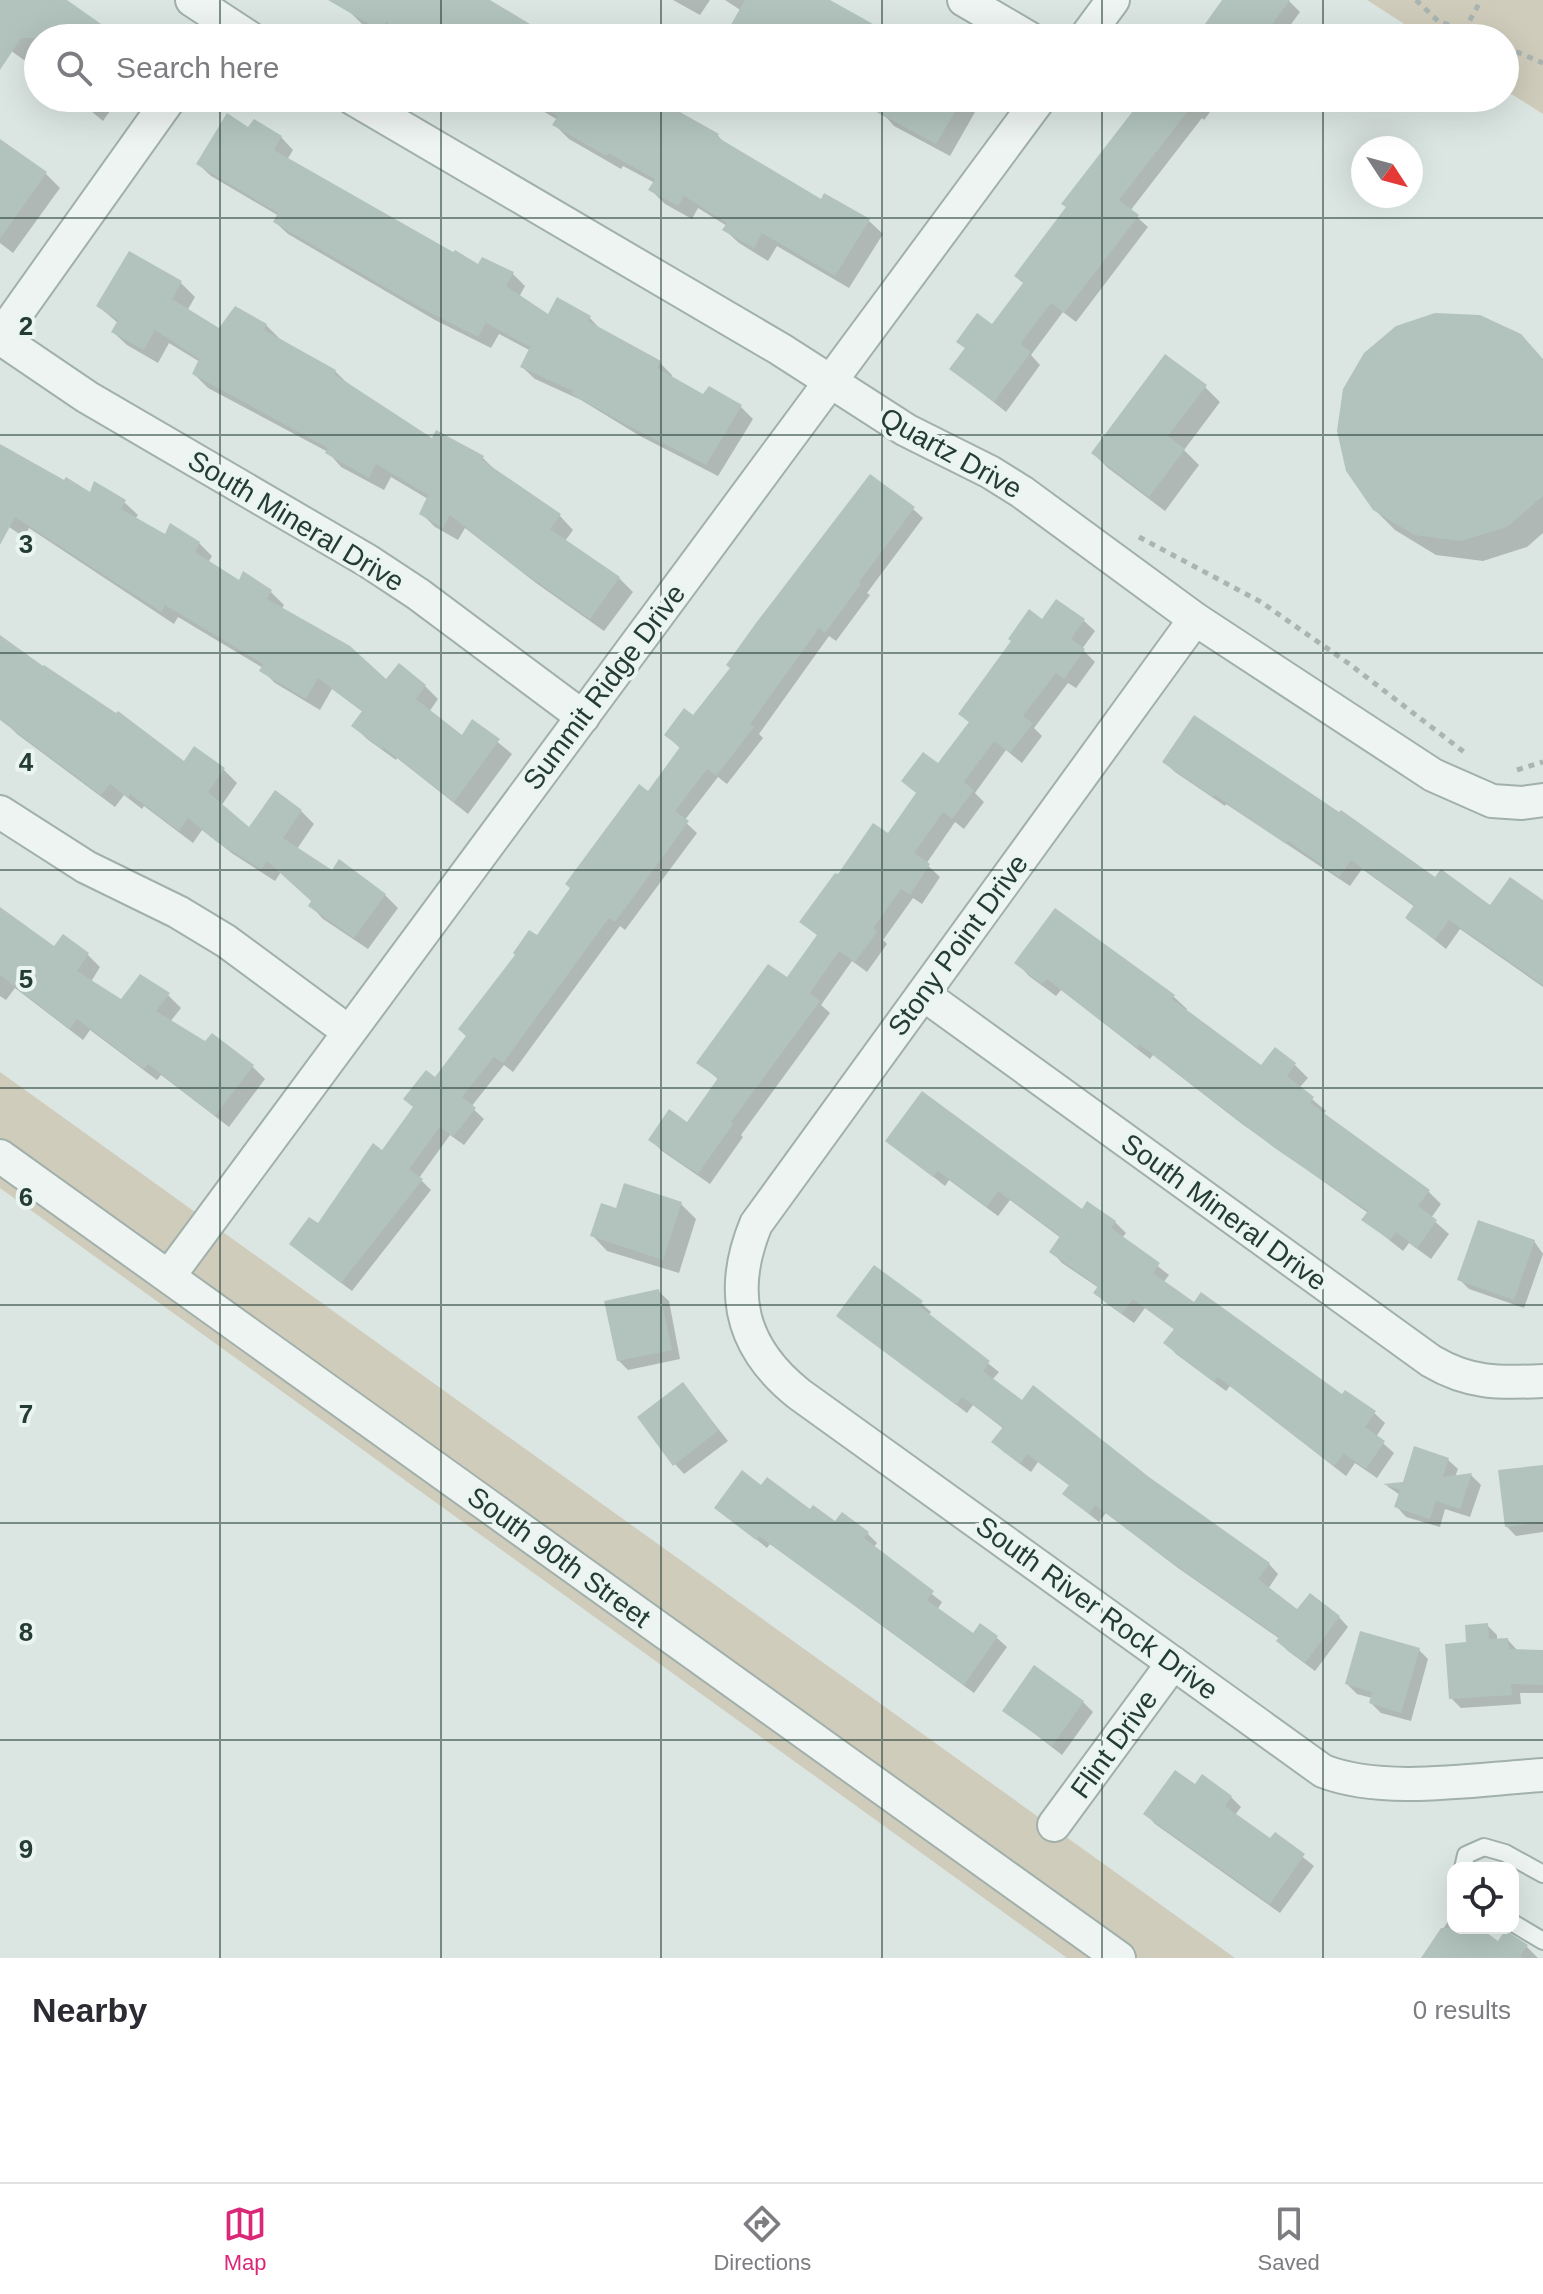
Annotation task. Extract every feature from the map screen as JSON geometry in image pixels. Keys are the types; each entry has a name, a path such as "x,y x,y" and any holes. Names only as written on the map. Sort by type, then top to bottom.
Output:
{"street":[{"path":"192,0 219,24"},
{"path":"964,0 1005,24"},
{"path":"1095,24 1113,0"},
{"path":"0,338 160,112"},
{"name":"Quartz Drive","path":"376,112 780,349 906,430 990,472 1022,492 1195,619 1433,775 1492,801 1522,803 1543,800"},
{"name":"Summit Ridge Drive","path":"169,1276 1030,112"},
{"name":"South Mineral Drive","path":"0,338 87,397 368,561 418,594 583,717"},
{"name":"Stony Point Drive","path":"740,1279 745,1252 756,1224 1195,619"},
{"path":"0,812 86,867 178,912 226,941 349,1032"},
{"name":"South Mineral Drive","path":"923,994 1431,1361 1453,1374 1478,1381 1543,1381"},
{"name":"South 90th Street","path":"0,1156 1119,1958"},
{"name":"South River Rock Drive","path":"740,1279 741,1300 754,1343 784,1382 1323,1771 1346,1780 1392,1784 1543,1775"},
{"name":"Flint Drive","path":"1054,1825 1173,1663"}],"lane":[{"path":"1464,1862 1466,1855 1484,1847 1505,1853 1543,1874"},
{"path":"1519,1927 1543,1941"}],"path":[{"path":"1416,0 1438,21 1446,24"},
{"path":"1468,24 1481,0"},
{"path":"1519,53 1543,63"},
{"path":"1100,549 1118,526 1261,602 1348,663 1454,747 1474,758"},
{"path":"1513,772 1543,762"}],"shaded area":[{"path":"1367,0 1543,0 1543,114 1519,99 1519,24 1404,24"},
{"path":"0,1072 1235,1958 1067,1958 0,1188"}],"building":[{"path":"0,0 67,0 101,24 24,24 24,38 0,70"},
{"path":"328,0 490,0 530,24 386,22 369,24"},
{"path":"745,0 830,0 873,24 731,24"},
{"path":"1222,0 1290,0 1272,24 1205,24"},
{"path":"551,112 680,112 821,199 824,193 870,219 835,276 762,233 754,248 722,230 727,223 684,196 678,206 648,190 655,179 552,125 558,116"},
{"path":"877,112 955,112 936,144"},
{"path":"1132,112 1187,112 1119,200 1139,215 1064,313 1051,303 1020,344 1031,352 994,402 949,369 965,348 956,342 977,313 992,324 1023,283 1014,276 1066,207 1061,204"},
{"path":"227,113 248,127 254,119 282,136 274,150 453,252 455,250 478,264 482,257 514,272 506,286 548,314 557,297 591,316 588,321 661,361 657,368 703,394 709,386 742,405 706,465 625,424 572,394 573,391 520,367 530,347 486,323 478,337 421,308 273,222 278,213 196,164"},
{"path":"0,139 47,172 0,239"},
{"path":"129,251 182,281 172,299 219,328 235,306 267,324 264,330 336,370 334,374 432,438 436,430 484,456 482,460 561,514 550,529 620,577 590,619 520,570 450,515 443,528 419,514 428,495 376,464 369,478 325,453 328,448 192,374 199,359 155,330 144,350 111,332 118,320 96,306"},
{"path":"1435,313 1480,315 1521,334 1543,359 1543,496 1507,527 1461,541 1414,535 1373,510 1346,471 1337,431 1343,389 1364,353 1396,326"},
{"path":"1165,354 1207,385 1168,436 1185,449 1149,497 1091,453"},
{"path":"0,444 90,492 94,481 126,500 121,509 165,534 170,523 200,542 195,552 239,580 243,571 272,590 267,599 350,646 386,679 399,663 426,685 416,699 462,735 472,719 500,739 454,802 351,726 362,711 318,678 306,699 259,671 263,664 165,605 161,612 15,517 0,545"},
{"path":"870,474 915,507 825,633 819,628 750,724 754,727 716,776 707,769 675,811 689,821 615,922 609,918 503,1063 494,1057 462,1097 476,1108 453,1137 440,1127 409,1169 423,1179 341,1283 289,1244 309,1217 318,1223 373,1143 382,1150 413,1107 403,1099 426,1070 435,1077 466,1036 458,1029 515,955 513,953 529,930 537,935 570,888 565,884 639,784 648,791 680,747 664,735 684,708 693,715 730,668 726,665 756,623"},
{"path":"1056,599 1085,619 1071,639 1085,649 1064,679 1056,673 1023,716 1033,723 1010,753 994,741 964,782 974,790 952,819 943,812 914,853 930,864 910,895 901,889 873,928 877,932 855,962 839,951 810,993 820,1001 731,1122 733,1124 698,1174 648,1140 669,1109 687,1122 718,1078 696,1063 768,964 787,977 817,935 799,922 835,873 838,874 873,823 888,833 916,793 901,781 923,752 938,763 969,722 958,714 1011,641 1008,639 1029,609 1042,619"},
{"path":"0,635 43,666 116,713 118,711 184,761 194,746 225,768 208,792 249,827 275,790 302,810 283,838 332,870 339,859 386,894 354,938 308,906 311,901 267,861 261,869 217,842 188,818 179,831 130,794 128,798 110,784 101,795 0,720"},
{"path":"1194,715 1339,812 1341,810 1435,877 1441,869 1490,905 1510,877 1543,900 1543,985 1449,920 1435,940 1405,918 1414,905 1351,860 1339,877 1288,841 1286,844 1162,762"},
{"path":"0,907 54,946 63,934 89,953 77,971 121,999 140,974 170,993 156,1011 205,1041 212,1033 254,1065 215,1116 148,1064 144,1069 77,1019 70,1029 0,975"},
{"path":"1055,908 1175,995 1172,999 1261,1065 1275,1047 1296,1063 1287,1076 1314,1097 1310,1103 1430,1190 1418,1206 1437,1220 1417,1248 1396,1232 1390,1240 1361,1220 1368,1211 1276,1149 1139,1044 1137,1048 1047,979 1042,984 1014,963"},
{"path":"922,1091 1082,1209 1087,1201 1116,1221 1111,1228 1160,1263 1153,1273 1194,1302 1201,1292 1342,1394 1345,1390 1376,1411 1365,1427 1385,1441 1366,1469 1344,1454 1334,1466 1218,1377 1214,1382 1163,1343 1174,1329 1133,1299 1122,1314 1093,1293 1098,1286 1049,1252 1060,1236 998,1191 987,1207 938,1171 933,1177 885,1141"},
{"path":"624,1183 682,1202 663,1260 590,1236 601,1203 616,1208"},
{"path":"1478,1220 1535,1240 1514,1300 1457,1280"},
{"path":"874,1265 923,1301 919,1306 990,1361 983,1371 1022,1400 1033,1385 1149,1477 1270,1563 1258,1579 1297,1609 1310,1593 1340,1616 1305,1663 1276,1641 1279,1637 1095,1505 1089,1514 1062,1494 1069,1485 1027,1454 1020,1464 991,1442 1003,1427 962,1397 956,1405 836,1316"},
{"path":"659,1289 672,1350 617,1361 604,1301"},
{"path":"683,1382 719,1430 673,1466 637,1417"},
{"path":"1414,1446 1449,1458 1443,1477 1472,1473 1460,1509 1436,1501 1430,1519 1394,1507 1400,1490 1383,1484 1403,1482"},
{"path":"1543,1465 1543,1522 1505,1527 1498,1470"},
{"path":"742,1470 761,1485 767,1477 810,1509 813,1505 835,1521 842,1512 869,1532 864,1538 934,1591 927,1600 973,1633 980,1623 998,1636 964,1685 759,1536 756,1540 714,1508"},
{"path":"1488,1623 1489,1639 1508,1638 1509,1649 1543,1650 1543,1685 1511,1684 1512,1695 1449,1699 1445,1644 1466,1642 1465,1625"},
{"path":"1360,1631 1420,1648 1401,1713 1369,1703 1372,1692 1345,1684"},
{"path":"1034,1665 1084,1701 1052,1746 1002,1711"},
{"path":"1175,1770 1195,1784 1202,1774 1232,1796 1225,1806 1270,1838 1275,1832 1305,1854 1270,1904 1143,1814"},
{"path":"1441,1928 1447,1928 1447,1934 1488,1934 1498,1941 1502,1934 1511,1934 1528,1945 1520,1956 1523,1958 1421,1958"}]}
